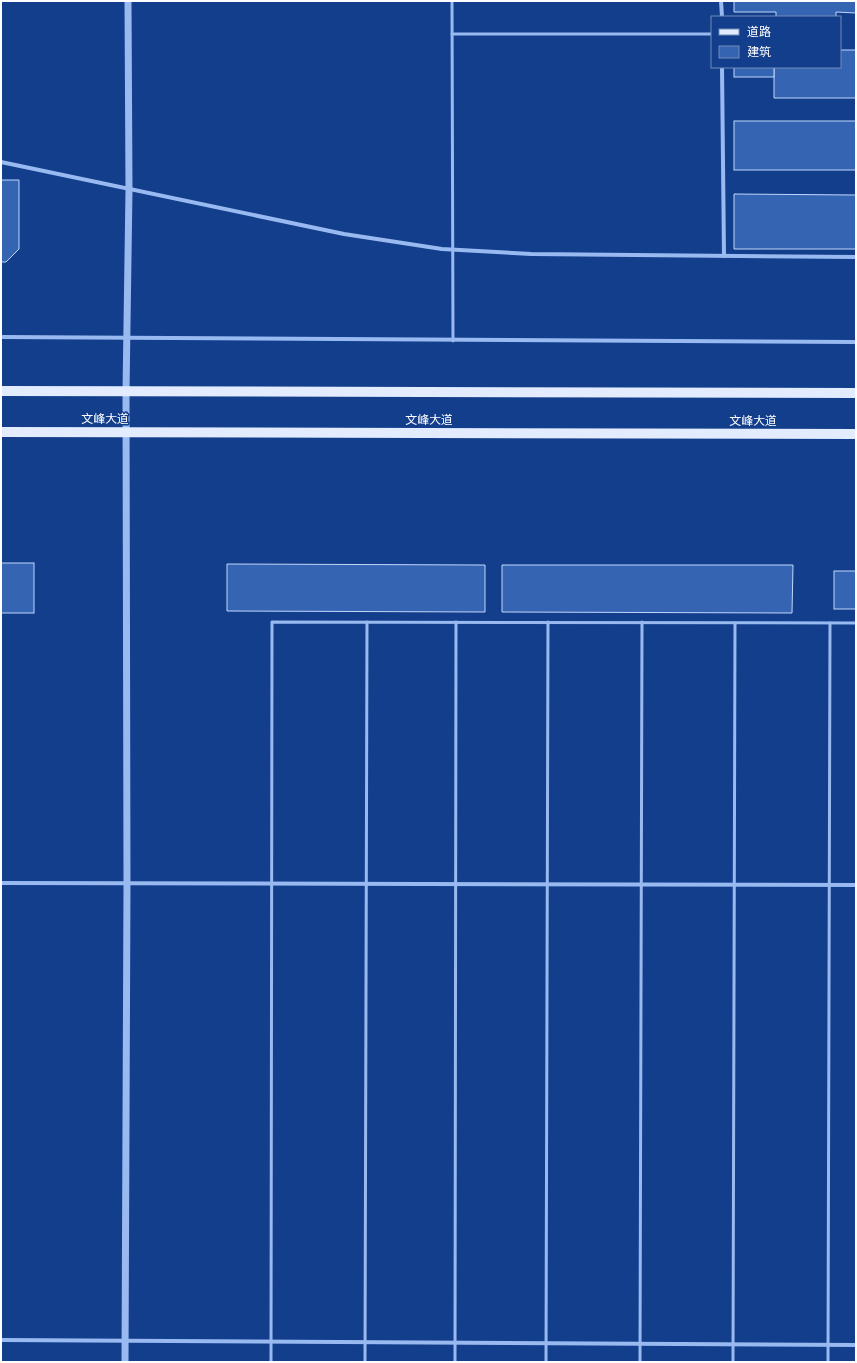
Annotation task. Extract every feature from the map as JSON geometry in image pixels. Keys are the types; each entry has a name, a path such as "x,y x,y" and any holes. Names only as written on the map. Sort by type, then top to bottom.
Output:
{"main road":[{"path":"1,392 856,393"},
{"name":"文峰大道","path":"1,432 856,434"}],"street":[{"path":"125,1362 127,884 126,392 129,190 128,1"},
{"path":"722,1 722,16"},
{"path":"722,68 724,256"},
{"path":"1,162 344,234 442,249 531,254 856,257"},
{"path":"1,337 453,341 856,342"},
{"path":"1,883 856,885"},
{"path":"1,1340 856,1345"}],"lane":[{"path":"452,1 453,341"},
{"path":"452,34 711,34"},
{"path":"271,1362 272,622 856,623"},
{"path":"365,1362 367,622"},
{"path":"454,1362 456,622"},
{"path":"546,1362 548,622"},
{"path":"640,1362 642,622"},
{"path":"733,1362 735,623"},
{"path":"828,1362 830,623"}],"building":[{"path":"734,1 856,1 856,13 836,12 836,16 776,16 776,12 734,12"},
{"path":"841,50 856,50 856,98 774,98 774,68 841,68"},
{"path":"734,68 774,68 774,77 734,77"},
{"path":"734,121 856,121 856,170 734,170"},
{"path":"1,180 19,180 19,249 6,262 1,262"},
{"path":"734,194 856,195 856,249 734,249"},
{"path":"1,563 34,563 34,613 1,613"},
{"path":"227,564 485,565 485,612 227,611"},
{"path":"502,565 793,565 792,613 502,612"},
{"path":"834,571 856,571 856,609 834,609"}]}
